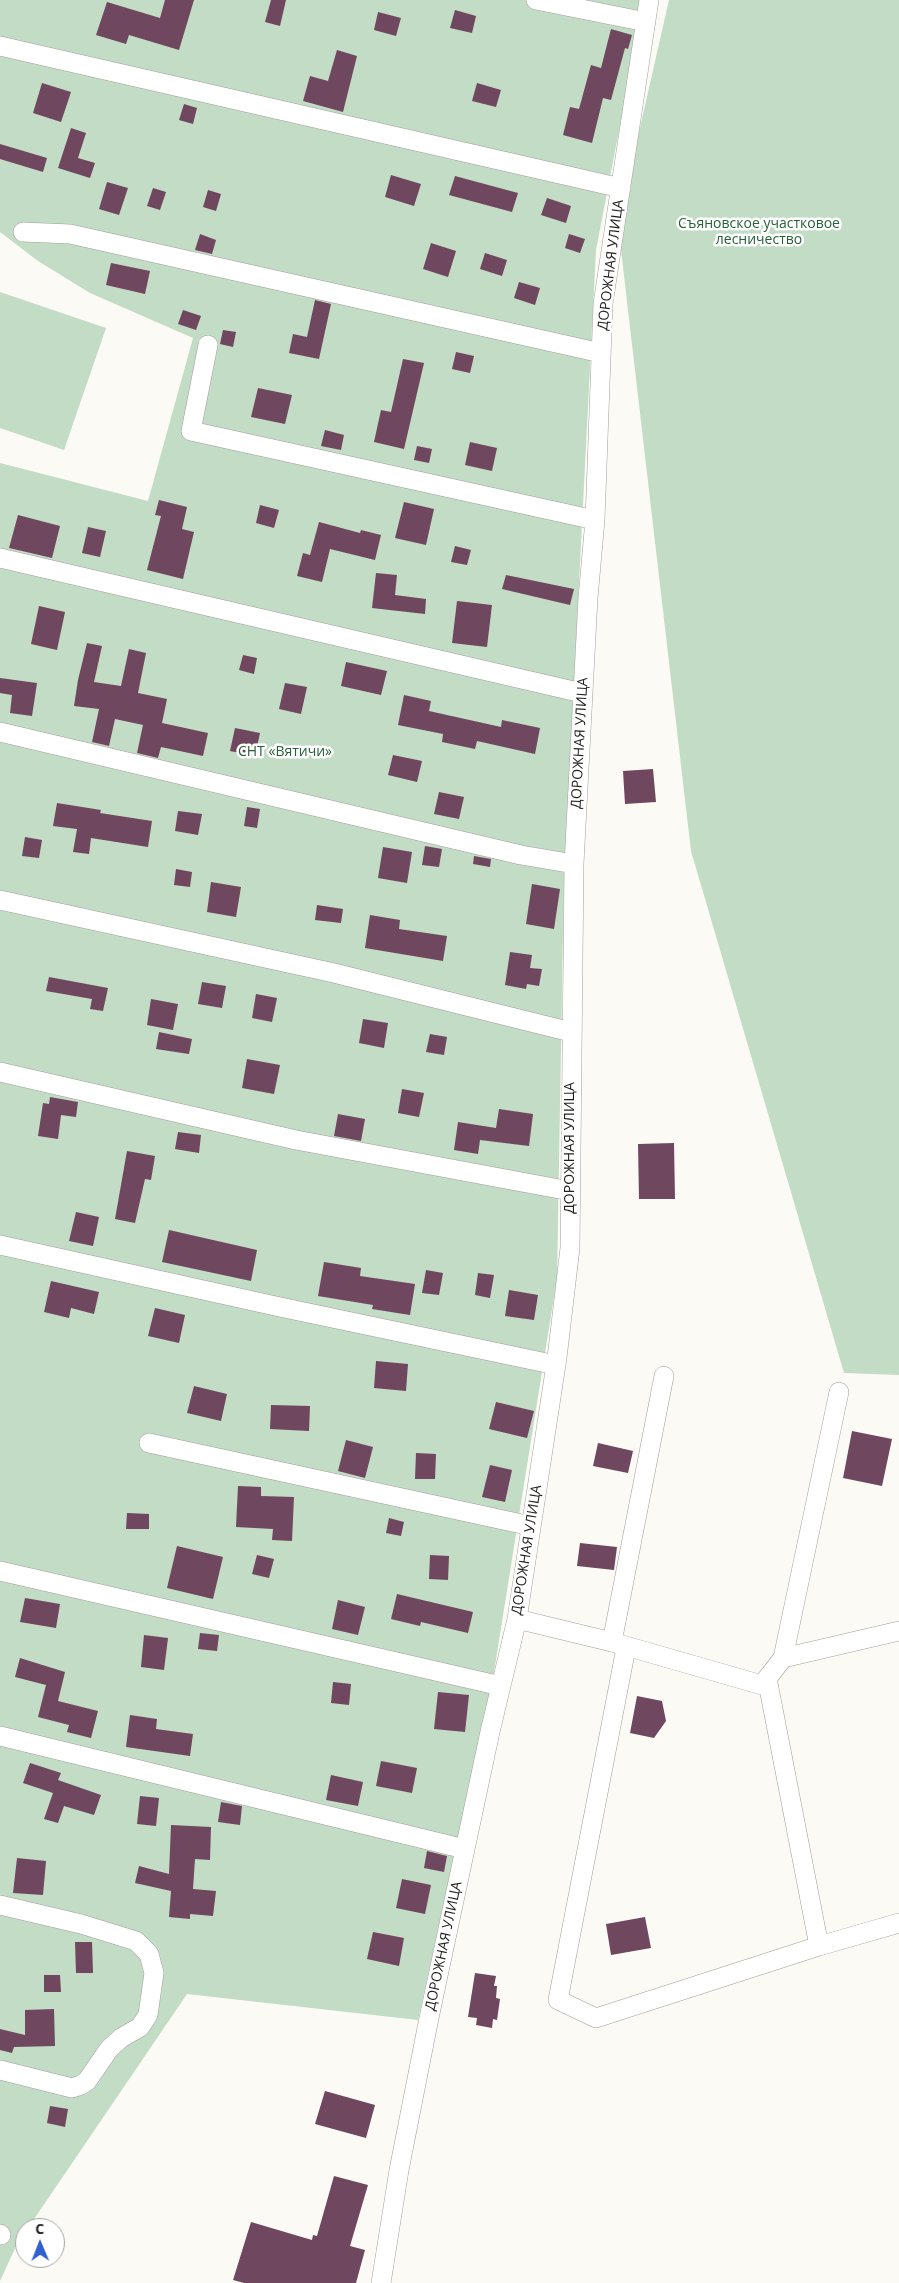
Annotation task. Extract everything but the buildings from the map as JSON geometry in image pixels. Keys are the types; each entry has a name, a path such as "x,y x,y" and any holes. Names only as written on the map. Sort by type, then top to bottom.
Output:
{"street":[{"path":"536,0 646,22"},
{"name":"ДОРОЖНАЯ УЛИЦА","path":"381,2283 399,2170 465,1849 517,1619 556,1365 570,1248 574,864 582,693 595,520 603,304 649,0"},
{"path":"0,46 621,188"},
{"path":"23,232 70,234 601,353"},
{"path":"208,345 191,431 595,520"},
{"path":"0,558 582,693"},
{"path":"0,732 521,855 574,864"},
{"path":"0,900 334,973 571,1032"},
{"path":"0,1072 296,1140 570,1191"},
{"path":"0,1245 280,1308 556,1365"},
{"path":"664,1376 558,2000 596,2018 819,1946 899,1923"},
{"path":"517,1619 762,1685 783,1658 839,1392"},
{"path":"149,1443 531,1526"},
{"path":"0,1570 501,1686"},
{"path":"783,1658 899,1631"},
{"path":"767,1678 819,1946"},
{"path":"0,1736 465,1849"},
{"path":"0,1905 81,1924 136,1941 149,1954 154,1972 148,2015 140,2027 121,2038 109,2049 87,2081 81,2086 72,2088 0,2070"}],"green space":[{"name":"СНТ «Вятичи»","path":"0,0 644,0 596,250 564,876 557,1278 493,1678 418,2020 187,1994 35,2218 15,2218 15,2248 0,2281 0,463 148,501 193,338 90,293 38,261 0,232"},
{"name":"Съяновское участковое лесничество","path":"669,0 899,0 899,1375 844,1373 691,851 618,224"},
{"path":"0,292 106,328 64,450 0,428"}]}
